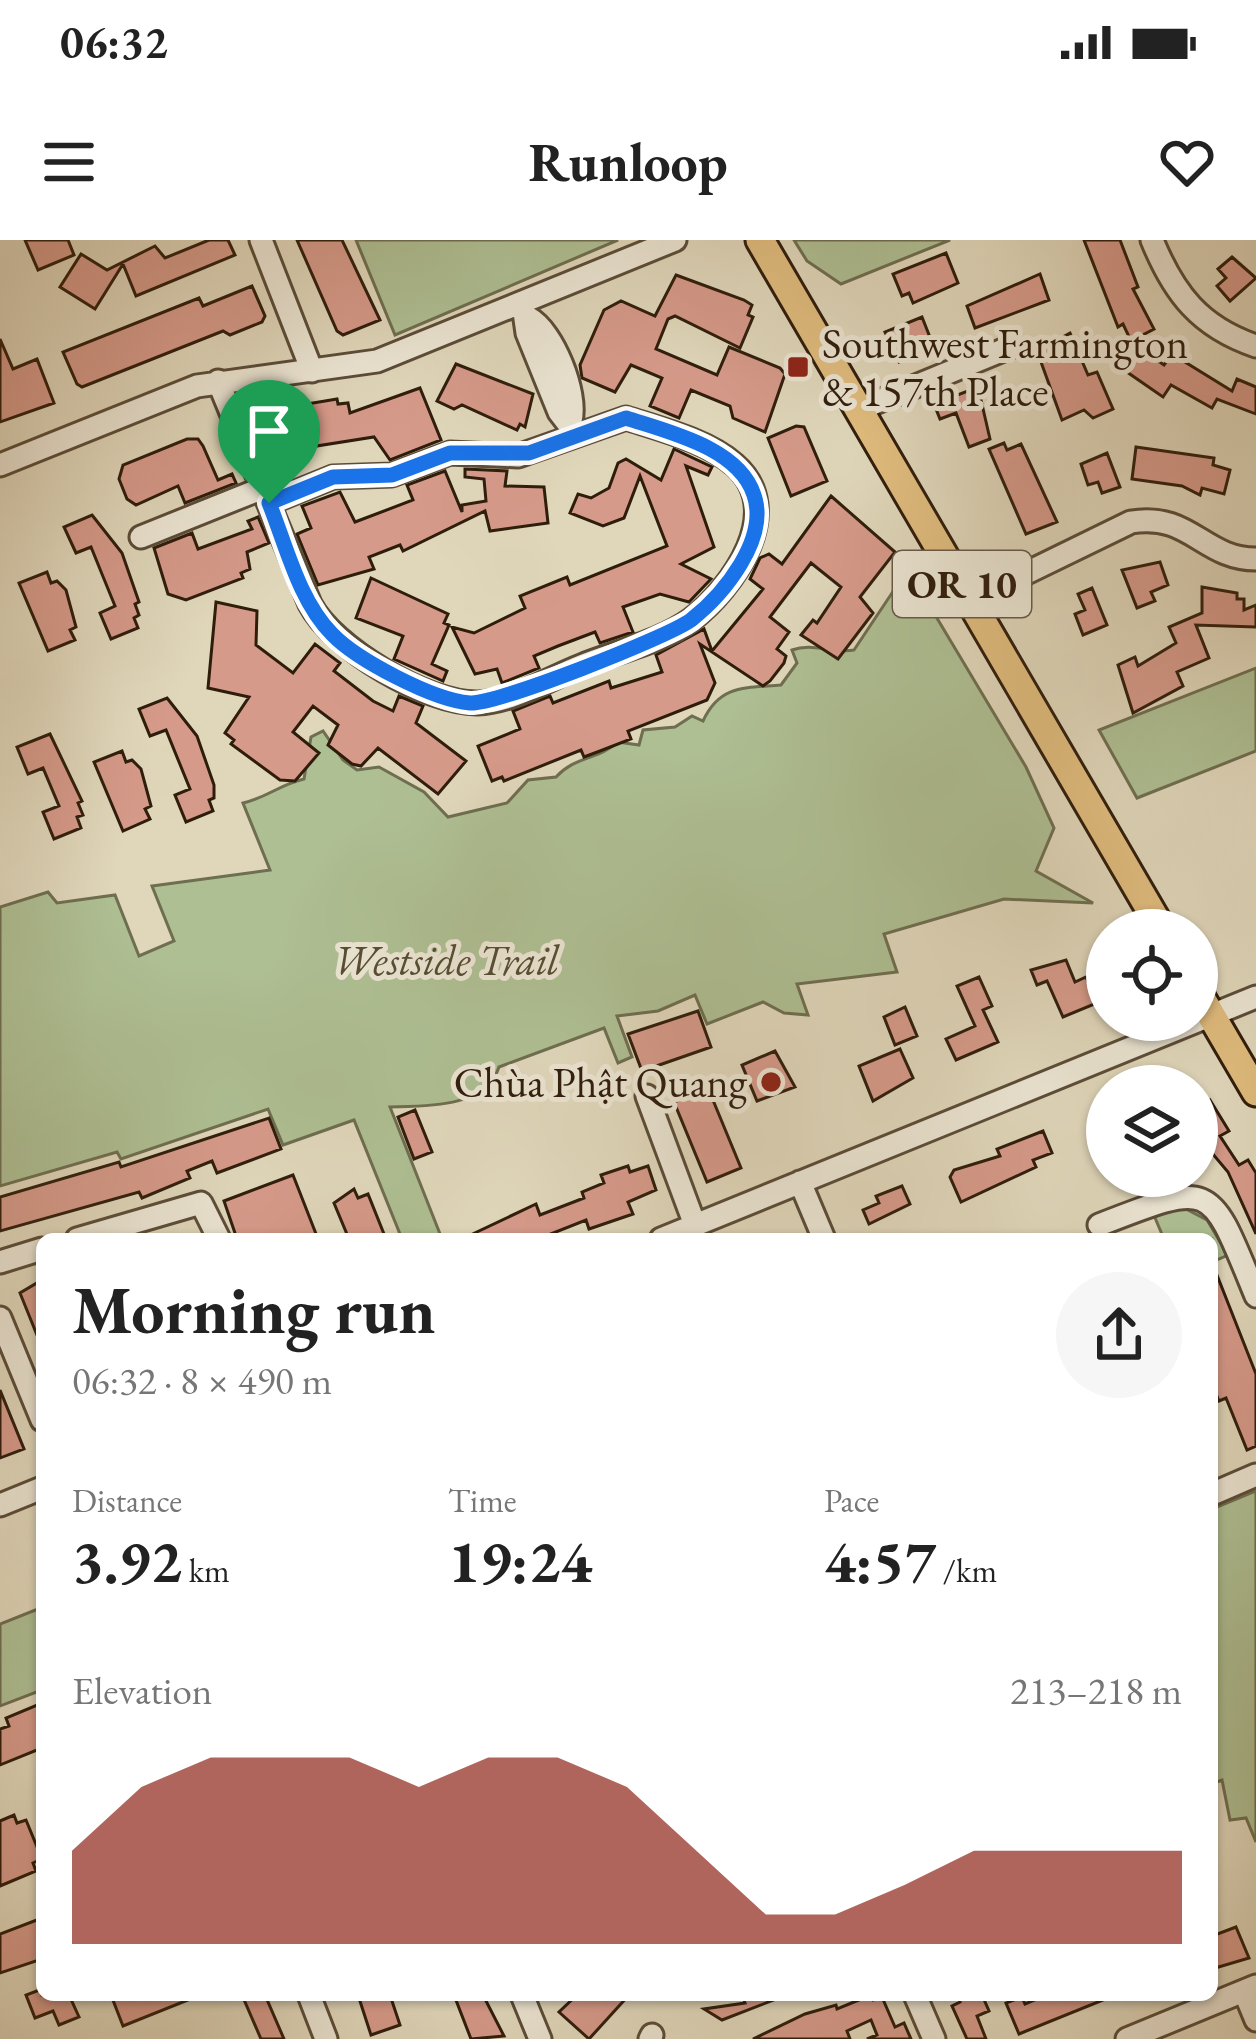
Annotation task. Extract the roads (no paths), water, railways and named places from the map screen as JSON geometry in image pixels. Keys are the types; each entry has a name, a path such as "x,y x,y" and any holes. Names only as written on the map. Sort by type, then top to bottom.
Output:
{"main road":[{"name":"OR 10","path":"760,240 1150,909"},
{"path":"1218,1027 1256,1092"}],"street":[{"path":"261,240 312,371"},
{"path":"0,465 218,381 377,361 526,311 675,240"},
{"path":"1152,240 1172,283 1197,315 1214,329 1256,346"},
{"path":"526,311 542,326 575,405 573,427"},
{"path":"860,409 1013,346"},
{"path":"141,537 266,495 333,477 392,475 450,453 518,456 573,427 626,418 722,456 751,488 756,526 748,550 695,616 487,702 448,698 369,662 337,640 310,604 266,495 218,381"},
{"path":"970,600 1131,522 1153,518 1175,521 1236,559 1256,559"},
{"path":"1218,1001 1256,997"},
{"path":"676,1233 1118,1041"},
{"path":"646,1096 695,1225"},
{"path":"800,1182 821,1233"},
{"path":"1099,1225 1150,1197"},
{"path":"1200,1197 1217,1213 1256,1296"},
{"path":"98,1233 201,1203 216,1233"},
{"path":"0,1262 36,1252"},
{"path":"0,1318 36,1405"},
{"path":"1218,1491 1256,1475"},
{"path":"0,1504 36,1489"},
{"path":"1127,2039 1250,1988 1256,2020"},
{"path":"311,2001 326,2039"},
{"path":"524,2001 540,2039"},
{"path":"918,2001 934,2039"}],"place":[{"name":"Southwest Farmington & 157th Place","path":"798,367"},
{"name":"Chùa Phật Quang","path":"771,1082"}],"park label":[{"name":"Westside Trail","path":"446,960"}]}
